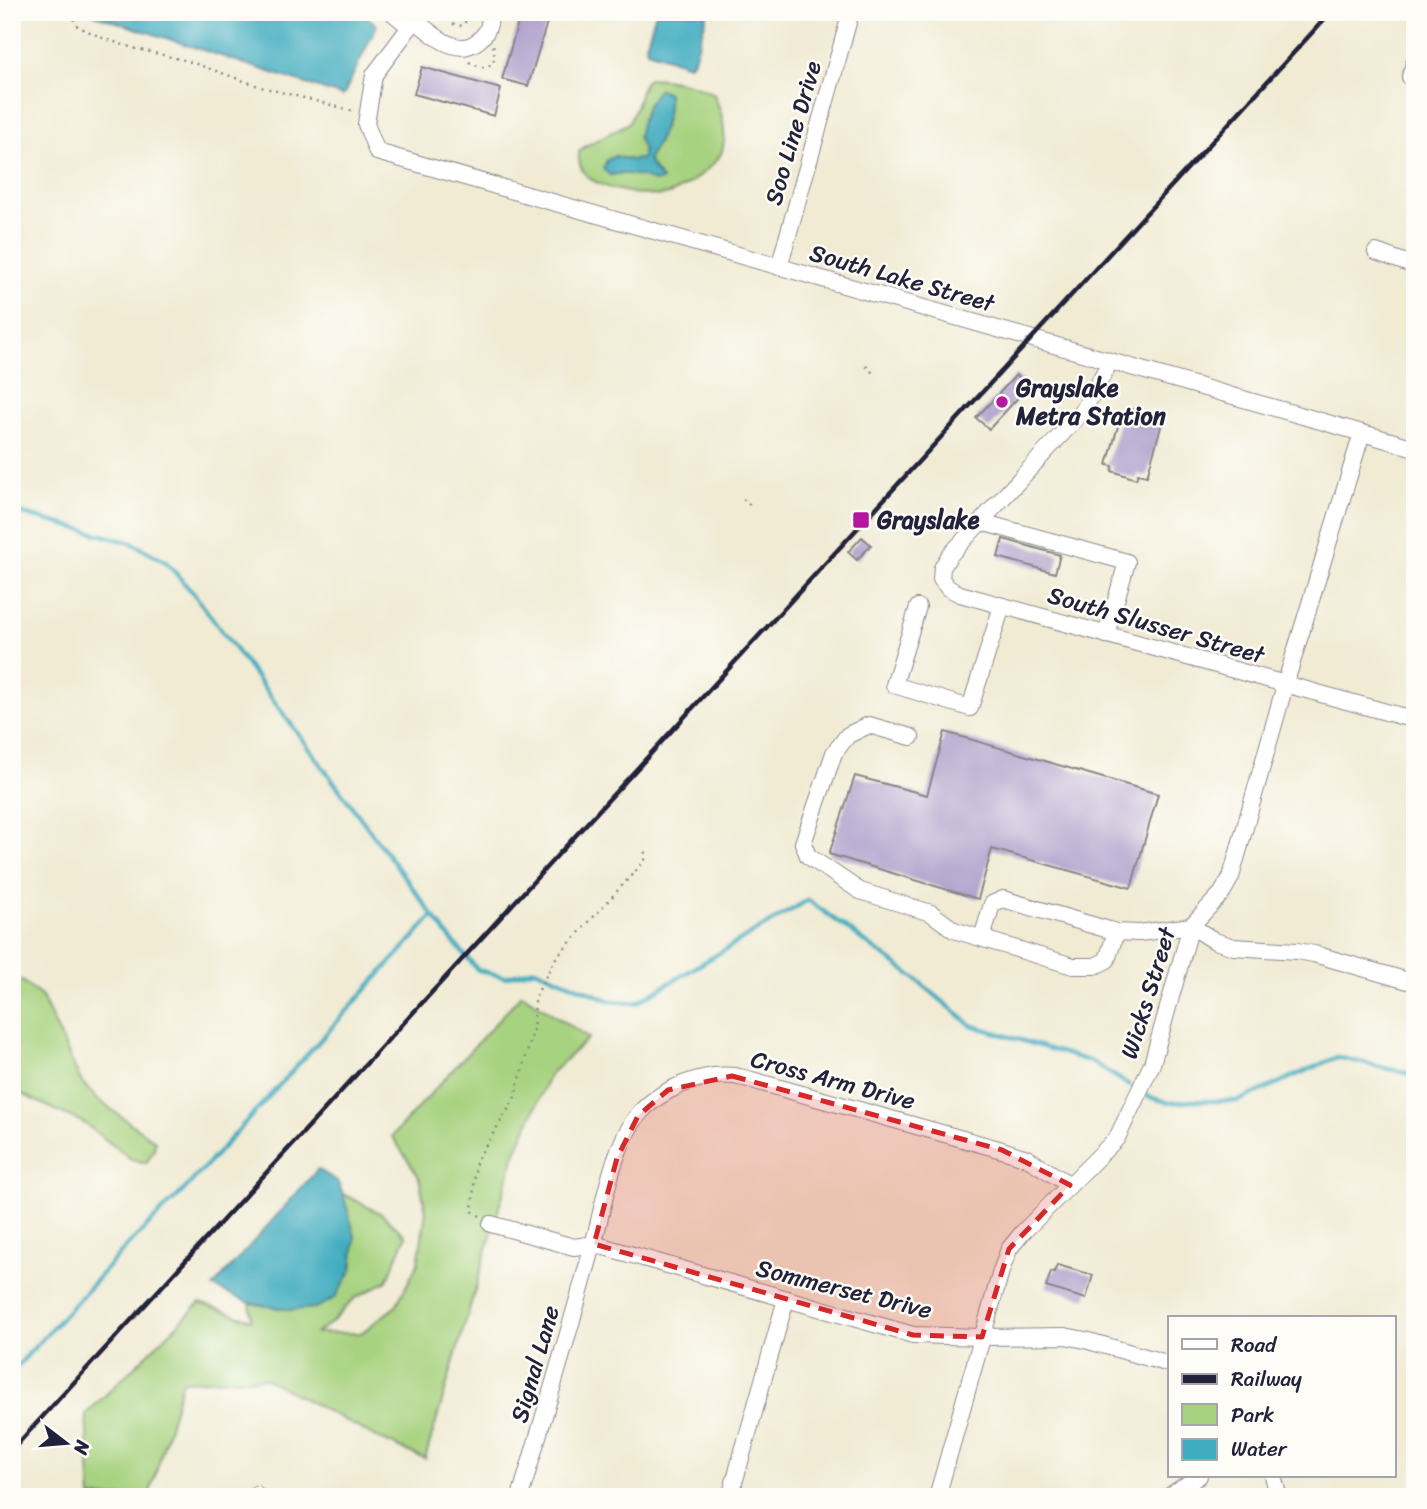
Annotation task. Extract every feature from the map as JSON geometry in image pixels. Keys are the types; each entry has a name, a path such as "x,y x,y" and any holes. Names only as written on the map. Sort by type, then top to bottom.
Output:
{"street":[{"path":"392,12 416,20 453,46 471,46 485,36 491,18 489,12"},
{"name":"Soo Line Drive","path":"779,267 851,12"},
{"name":"South Lake Street","path":"416,20 374,75 366,124 377,152 1415,448"},
{"path":"1415,60 1410,77 1415,84"},
{"path":"1376,252 1415,266"},
{"path":"1106,635 1127,562 981,522 1083,411 1110,362"},
{"name":"Wicks Street","path":"937,1497 1000,1271 1009,1249 1117,1138 1152,1064 1191,926 1222,893 1231,877 1285,685 1362,433"},
{"name":"South Slusser Street","path":"981,522 949,556 942,568 941,579 948,588 960,594 1415,720"},
{"path":"918,607 894,685 970,708 1002,606"},
{"path":"911,737 869,725 848,735 834,753 803,843 808,856 860,891 931,912 954,930 1073,966 1095,966 1107,960 1116,932"},
{"path":"982,939 992,904 1003,899 1116,932 1139,933 1191,926 1215,941 1234,947 1314,954 1415,983"},
{"name":"Cross Arm Drive","path":"594,1244 617,1158 626,1135 638,1116 668,1090 705,1078 732,1076 755,1081 1002,1150 1027,1158 1070,1185"},
{"name":"Sommerset Drive","path":"491,1224 574,1247 594,1244 913,1335 1065,1336 1168,1363"},
{"name":"Signal Lane","path":"520,1497 594,1244"},
{"path":"730,1497 786,1299"},
{"path":"1168,1497 1196,1478"},
{"path":"1274,1478 1279,1497"}],"path":[{"path":"72,12 79,27 105,39 188,61 261,87 354,111"},
{"path":"442,15 455,25 463,26 466,20 462,12"},
{"path":"468,62 478,68 491,65 495,58 493,45"},
{"path":"866,366 875,375"},
{"path":"743,499 753,509"},
{"path":"491,1224 472,1211 476,1161 514,1100 533,1031 537,995 555,959 636,872 646,858 644,848"}],"highlighted area":[{"path":"732,1076 1002,1150 1070,1185 1009,1249 982,1337 913,1335 594,1244 617,1158 638,1116 668,1090"}],"green space":[{"path":"648,78 698,87 714,94 721,114 724,144 719,156 692,181 669,194 639,194 614,189 587,176 579,162 579,152 584,147 629,123","holes":["659,89 668,93 665,119 648,159 659,175 655,181 633,174 610,175 615,156 642,160 647,105"]},
{"path":"12,978 22,981 42,997 81,1081 97,1099 155,1141 154,1150 146,1163 131,1159 84,1123 21,1094 12,1093"},
{"path":"522,994 589,1038 550,1074 515,1154 425,1459 378,1438 265,1378 182,1381 149,1497 91,1497 86,1414 200,1303 252,1320 250,1303 291,1310 352,1270 355,1237 343,1194 382,1214 406,1236 387,1281 355,1298 331,1323 316,1333 361,1333 396,1306 418,1263 426,1212 419,1177 392,1136"}],"water":[{"path":"97,12 361,12 377,25 343,96 95,15"},
{"path":"656,12 708,12 694,59 689,65 647,51 646,45"},
{"path":"659,89 668,93 668,111 661,136 648,159 662,180 655,182 627,174 610,175 603,169 607,160 615,156 631,160 642,159 643,148 638,138 641,124 647,106"},
{"path":"318,1169 337,1181 355,1237 352,1270 335,1298 316,1308 291,1310 250,1303 213,1287"}],"building":[{"path":"521,12 550,12 528,86 502,79"},
{"path":"422,67 501,89 494,116 414,94"},
{"name":"Grayslake Metra Station","path":"1016,375 1029,386 989,429 976,418"},
{"path":"1129,408 1147,413 1146,418 1162,423 1147,476 1138,474 1136,479 1112,471 1113,466 1107,465 1122,412 1128,413"},
{"path":"862,537 871,545 857,560 848,552"},
{"path":"1003,539 1060,555 1055,573 998,557"},
{"path":"945,732 1158,794 1131,888 992,849 978,899 829,854 855,776 927,795"},
{"path":"1057,1265 1093,1275 1086,1299 1046,1287 1051,1272 1054,1273"}],"waterway":[{"path":"12,511 132,543 166,562 194,594 449,937 478,970 505,977 535,969 611,1001 636,1003 808,900 916,979 971,1025 1092,1062 1129,1085"},
{"path":"12,1372 128,1245 184,1190 433,916"},
{"path":"1146,1096 1170,1103 1238,1101 1337,1057 1415,1075"}],"railway":[{"path":"12,1450 1331,12"}],"place":[{"name":"Grayslake Metra Station","path":"1002,402"},
{"name":"Grayslake","path":"861,520"}]}
